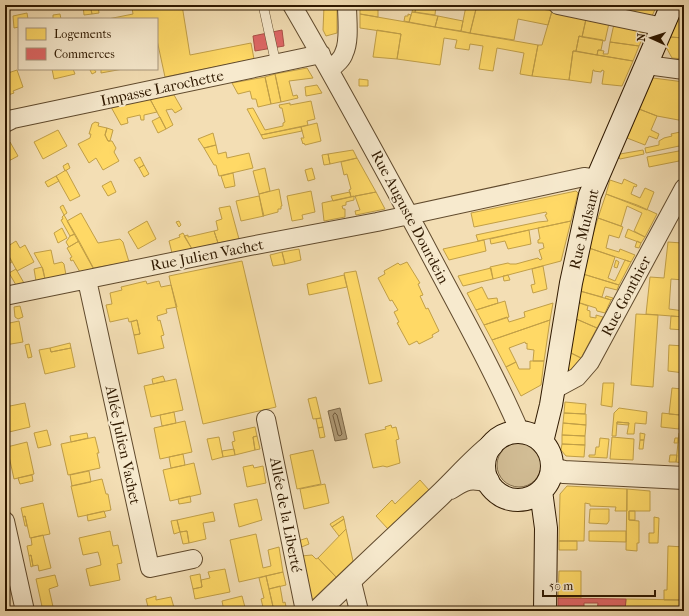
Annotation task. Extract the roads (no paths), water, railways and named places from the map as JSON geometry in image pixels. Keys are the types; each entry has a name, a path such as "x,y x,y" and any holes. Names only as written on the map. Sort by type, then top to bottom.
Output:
{"main road":[{"name":"Rue Mulsant","path":"542,442 553,390 571,283 590,195 672,5"},
{"path":"318,611 441,494 476,458 499,438 520,432 532,434 542,442 549,452 552,463 548,483 535,496 526,499 509,499 498,494 490,486 485,476 484,465 486,454 492,445"},
{"path":"552,469 564,472 684,478"},
{"path":"441,494 466,478 488,480"},
{"path":"541,491 546,528 544,611"}],"street":[{"name":"Rue Auguste Dourdein","path":"292,5 325,62 471,331 508,404 520,432"},
{"path":"325,62 341,59 344,54 347,46 347,5"},
{"path":"558,5 663,27"},
{"name":"Impasse Larochette","path":"5,123 13,118 276,64 325,62"},
{"path":"647,65 684,70"},
{"name":"Rue Julien Vachet","path":"5,296 250,246 377,222 408,214 584,177 598,179"},
{"name":"Rue Gonthier","path":"553,390 577,377 590,362 684,188"},
{"name":"Allée Julien Vachet","path":"87,280 150,568 193,559"},
{"name":"Allée de la Liberté","path":"266,419 305,611"},
{"path":"5,521 25,611"},
{"path":"352,578 359,611"}],"lane":[{"path":"263,5 276,64"}],"water":[{"path":"340,408 347,439 335,441 328,411"}]}
